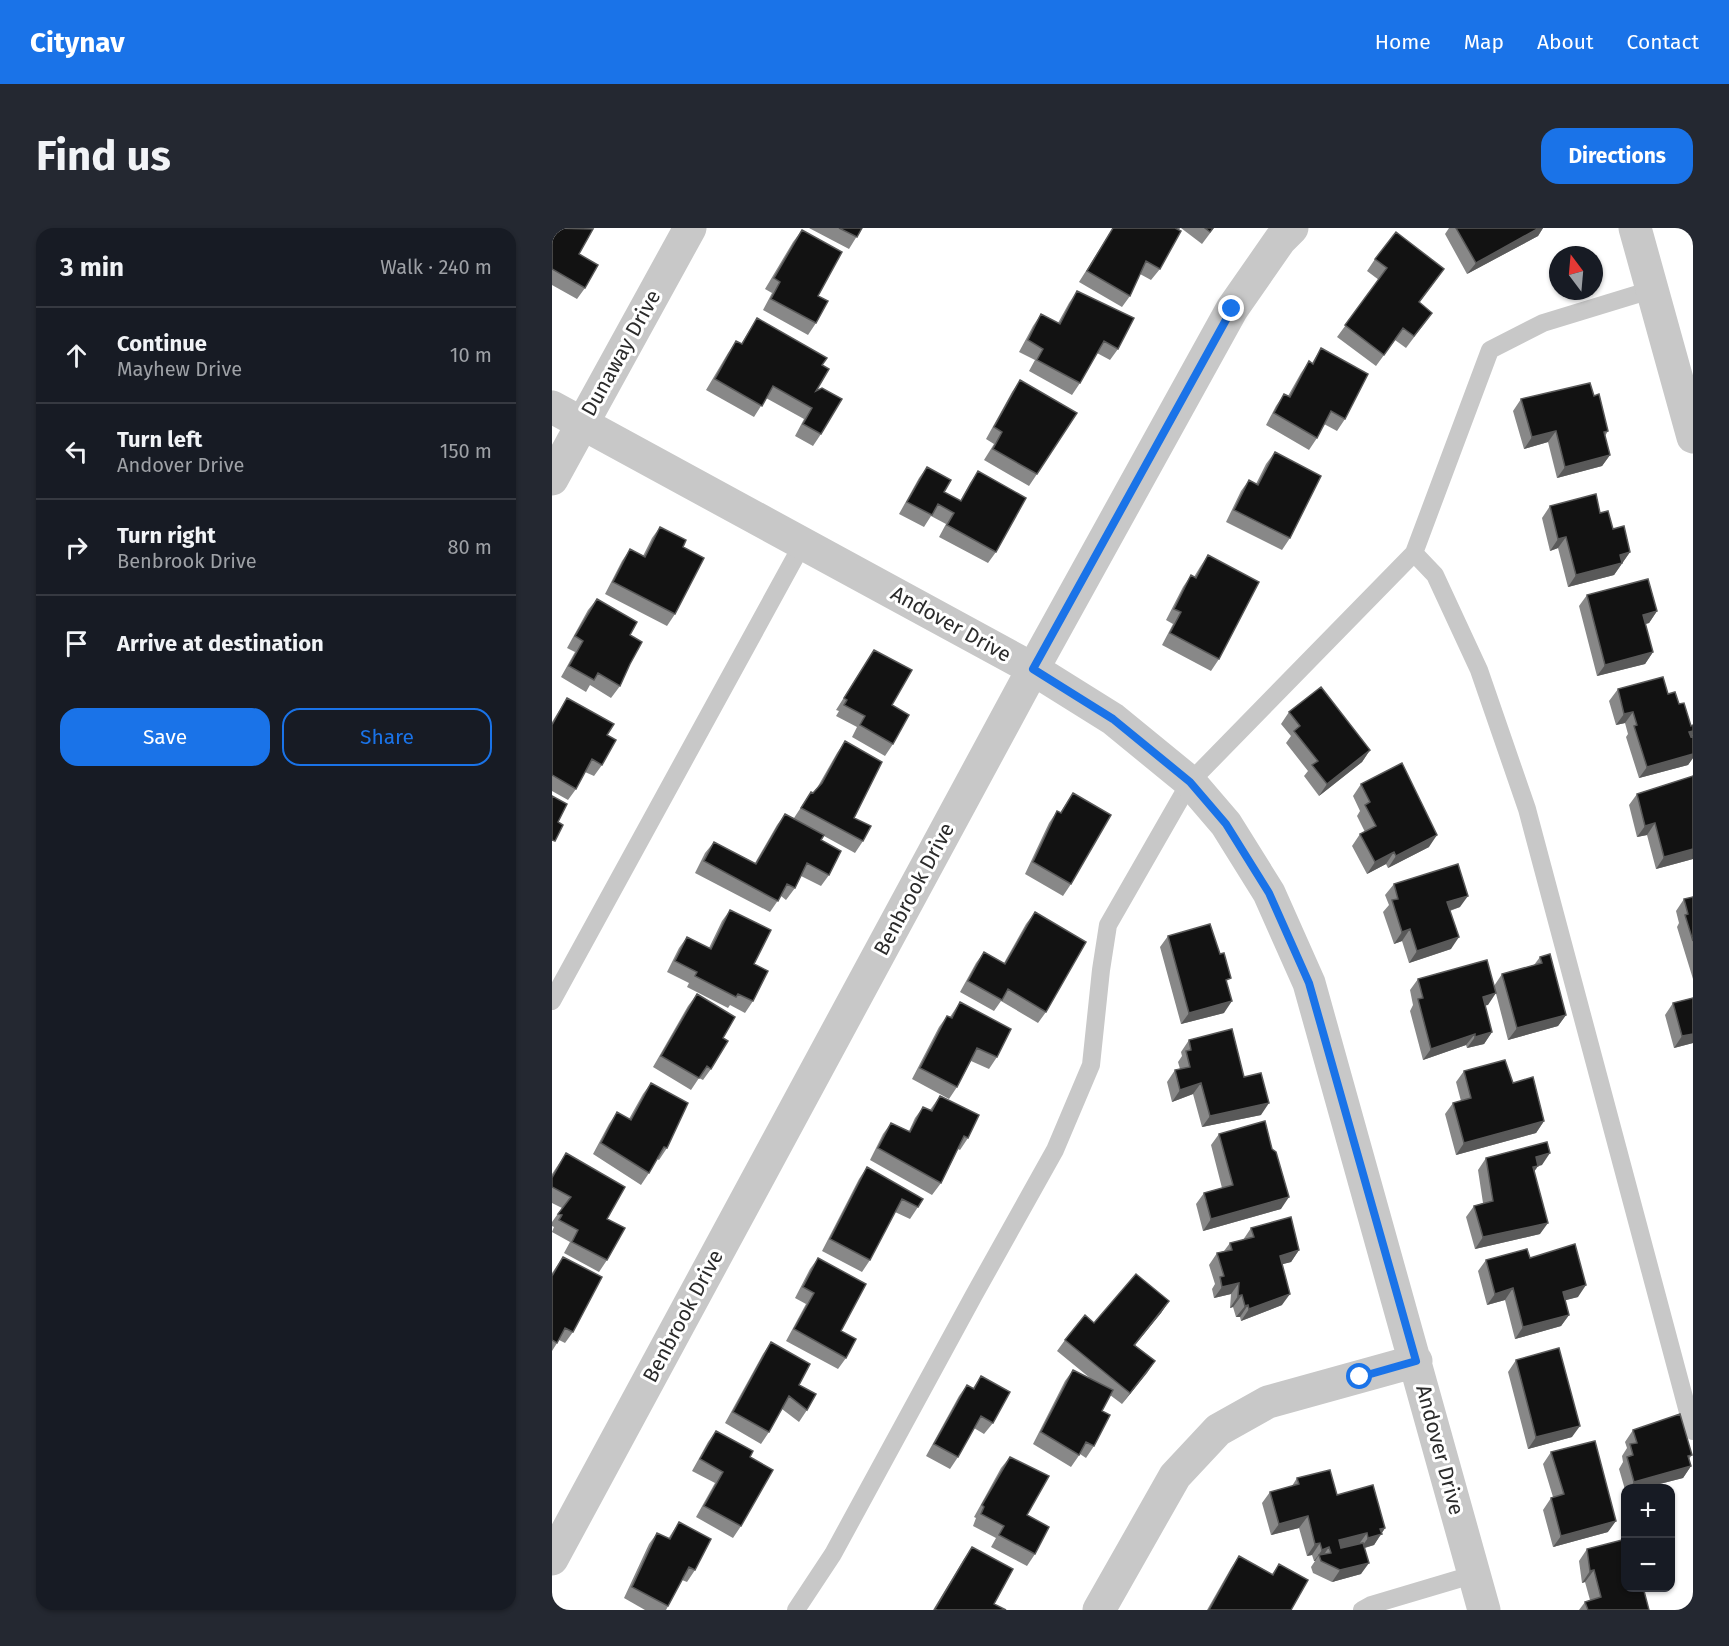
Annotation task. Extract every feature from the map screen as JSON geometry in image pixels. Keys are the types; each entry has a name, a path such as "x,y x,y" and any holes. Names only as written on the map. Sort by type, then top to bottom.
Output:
{"street":[{"name":"Dunaway Drive","path":"552,478 690,228"},
{"name":"Benbrook Drive","path":"552,1558 1033,669 1232,309 1280,240 1292,228"},
{"path":"1635,228 1693,437"},
{"name":"Andover Drive","path":"552,407 1033,669 1113,719 1190,782 1226,824 1269,893 1309,983 1484,1610"},
{"path":"1099,1610 1175,1476 1218,1430 1268,1402 1416,1361"}],"lane":[{"path":"796,1610 833,1554 1055,1150 1091,1065 1108,925 1190,782 1414,553 1490,350 1543,323 1651,290"},
{"path":"552,1001 803,543"},
{"path":"1414,553 1435,575 1479,670 1527,809 1693,1431"},
{"path":"1362,1610 1371,1605 1474,1574"}],"building":[{"path":"552,228 593,229 579,254 598,265 585,288 552,269"},
{"path":"839,228 862,228 857,237"},
{"path":"1113,228 1175,228 1181,231 1160,269 1146,261 1130,296 1087,271"},
{"path":"1456,228 1539,228 1476,263"},
{"path":"802,230 842,252 818,296 828,301 816,323 771,299 780,282 774,278"},
{"path":"1396,232 1444,269 1419,302 1432,313 1414,336 1403,328 1384,355 1345,325 1387,268 1375,259"},
{"path":"1077,291 1134,318 1118,349 1104,341 1080,383 1037,360 1043,349 1028,340 1041,314 1060,324"},
{"path":"757,318 827,358 822,365 829,369 816,391 822,388 842,399 821,434 803,424 812,408 773,386 762,406 715,379 736,341 742,344"},
{"path":"1321,348 1368,374 1345,419 1331,411 1317,438 1274,413 1284,394 1290,397 1309,361 1313,364"},
{"path":"1020,380 1077,413 1037,474 993,449 1002,432 994,427"},
{"path":"1590,383 1594,396 1599,394 1608,431 1604,432 1610,455 1565,467 1556,431 1532,437 1521,399"},
{"path":"1275,452 1321,476 1290,538 1234,510 1249,480 1258,485"},
{"path":"927,467 951,480 944,492 961,501 978,471 1026,498 996,552 947,525 954,513 938,504 932,515 907,502"},
{"path":"1596,494 1600,513 1608,511 1613,529 1624,526 1630,552 1620,555 1622,563 1576,575 1566,537 1558,539 1550,506"},
{"path":"660,527 686,540 683,547 704,558 675,614 613,582 630,549 645,557"},
{"path":"1208,555 1259,582 1219,659 1170,633 1181,612 1174,609 1191,575 1196,578"},
{"path":"1648,579 1657,611 1643,615 1653,652 1605,665 1587,595"},
{"path":"597,599 637,622 630,635 642,642 620,686 598,673 594,680 569,666 583,641 575,636"},
{"path":"874,650 912,670 892,705 909,715 893,744 860,725 865,716 844,705 847,700 844,698"},
{"path":"1663,677 1668,694 1675,692 1679,704 1684,703 1691,726 1693,725 1693,731 1689,732 1691,737 1693,736 1693,754 1647,767 1634,726 1637,725 1633,712 1624,714 1618,689"},
{"path":"1321,687 1370,750 1327,784 1312,765 1318,761 1294,731 1300,726 1289,712"},
{"path":"567,698 614,724 607,735 616,740 602,765 592,759 576,789 552,775 552,725"},
{"path":"845,741 882,762 854,818 871,826 863,841 801,808 811,792 813,793 822,783"},
{"path":"1402,763 1437,835 1396,856 1394,852 1375,862 1360,834 1376,826 1365,805 1370,802 1361,784"},
{"path":"1693,776 1693,849 1664,857 1655,823 1645,826 1637,794"},
{"path":"1073,793 1111,815 1071,884 1033,862 1057,811 1061,813"},
{"path":"552,796 567,804 558,822 563,825 555,841 552,840"},
{"path":"785,814 824,835 821,840 841,851 829,875 807,863 795,888 787,884 778,901 704,861 714,842 756,864"},
{"path":"1458,864 1468,896 1447,902 1459,937 1417,951 1410,929 1402,932 1392,900 1398,899 1394,884"},
{"path":"1693,897 1693,941 1685,915 1688,914 1684,899"},
{"path":"730,910 771,930 754,964 768,971 753,1001 738,994 736,997 695,976 697,972 675,961 687,937 711,949"},
{"path":"1035,912 1086,942 1046,1012 1008,989 1002,1000 968,981 984,952 1005,964"},
{"path":"1210,924 1220,954 1224,953 1231,978 1226,980 1232,1001 1189,1013 1168,936"},
{"path":"1550,954 1566,1015 1517,1028 1502,974 1542,963 1540,957"},
{"path":"1487,960 1496,993 1483,997 1492,1032 1475,1037 1475,1034 1431,1049 1418,999 1423,998 1418,979"},
{"path":"697,994 735,1017 723,1038 728,1041 711,1069 707,1066 699,1078 661,1056"},
{"path":"1693,998 1693,1034 1682,1036 1673,1003"},
{"path":"960,1002 1011,1029 997,1057 977,1048 957,1087 920,1068 947,1016 952,1018"},
{"path":"1232,1029 1244,1077 1261,1073 1269,1103 1210,1116 1201,1083 1180,1090 1175,1070 1190,1067 1186,1051 1191,1050 1189,1040"},
{"path":"1505,1060 1513,1083 1533,1077 1544,1121 1464,1143 1453,1103 1471,1098 1464,1071"},
{"path":"651,1083 688,1103 667,1148 664,1147 649,1173 601,1143 617,1112 631,1120"},
{"path":"940,1096 979,1115 968,1138 964,1136 941,1183 878,1148 891,1123 910,1132 923,1107 932,1111"},
{"path":"1265,1121 1289,1197 1211,1219 1204,1193 1233,1185 1219,1134"},
{"path":"1547,1142 1550,1153 1536,1157 1538,1166 1533,1167 1548,1223 1483,1237 1474,1206 1493,1201 1486,1158"},
{"path":"566,1153 625,1187 607,1219 625,1228 607,1260 572,1242 578,1230 559,1220 562,1215 558,1214 571,1197 552,1187 552,1178"},
{"path":"867,1167 923,1199 918,1207 902,1199 870,1260 830,1239"},
{"path":"1291,1217 1299,1250 1280,1256 1290,1294 1249,1309 1248,1305 1245,1306 1242,1295 1238,1296 1239,1283 1222,1287 1220,1277 1224,1276 1217,1253 1232,1250 1230,1243 1254,1237 1251,1228"},
{"path":"1575,1244 1586,1285 1563,1292 1569,1315 1523,1327 1513,1288 1495,1294 1486,1260 1527,1249 1530,1258"},
{"path":"563,1257 602,1277 573,1332 565,1328 557,1343 552,1340 552,1276"},
{"path":"818,1258 866,1284 841,1331 856,1339 846,1358 794,1329 814,1293 803,1287"},
{"path":"1136,1274 1169,1301 1134,1345 1155,1361 1130,1393 1065,1340 1085,1315 1094,1323"},
{"path":"771,1342 810,1364 799,1385 816,1394 807,1410 789,1396 769,1432 733,1412"},
{"path":"1559,1348 1580,1426 1536,1437 1516,1360"},
{"path":"1073,1370 1113,1390 1102,1411 1110,1415 1094,1446 1086,1442 1079,1455 1041,1432"},
{"path":"981,1376 1010,1392 993,1423 981,1416 958,1457 934,1444 967,1385 974,1389"},
{"path":"1680,1414 1692,1455 1688,1456 1691,1466 1634,1482 1627,1457 1633,1455 1630,1444 1637,1443 1633,1430"},
{"path":"716,1431 753,1451 750,1457 773,1470 741,1526 704,1506 723,1472 700,1459"},
{"path":"1595,1441 1616,1521 1561,1536 1551,1498 1564,1494 1551,1452"},
{"path":"1010,1457 1049,1476 1027,1515 1049,1527 1035,1554 999,1535 1004,1526 981,1514 984,1507 982,1505"},
{"path":"1330,1470 1337,1495 1373,1485 1385,1528 1380,1529 1382,1534 1368,1538 1367,1533 1339,1540 1341,1548 1363,1543 1369,1563 1340,1570 1321,1561 1319,1555 1331,1553 1329,1547 1322,1550 1320,1543 1315,1544 1308,1516 1279,1524 1270,1492 1299,1484 1297,1478"},
{"path":"679,1522 711,1539 695,1570 689,1567 668,1606 632,1587 657,1533 670,1539"},
{"path":"1621,1540 1621,1592 1644,1592 1649,1610 1588,1610 1585,1602 1601,1597 1594,1570 1590,1571 1587,1549"},
{"path":"972,1547 1013,1569 994,1604 1006,1610 935,1609"},
{"path":"1239,1556 1273,1575 1279,1564 1308,1580 1291,1610 1209,1610"}],"route":[{"path":"1232,309 1033,669 1113,719 1190,782 1226,824 1269,893 1309,983 1416,1361 1360,1377"}]}
